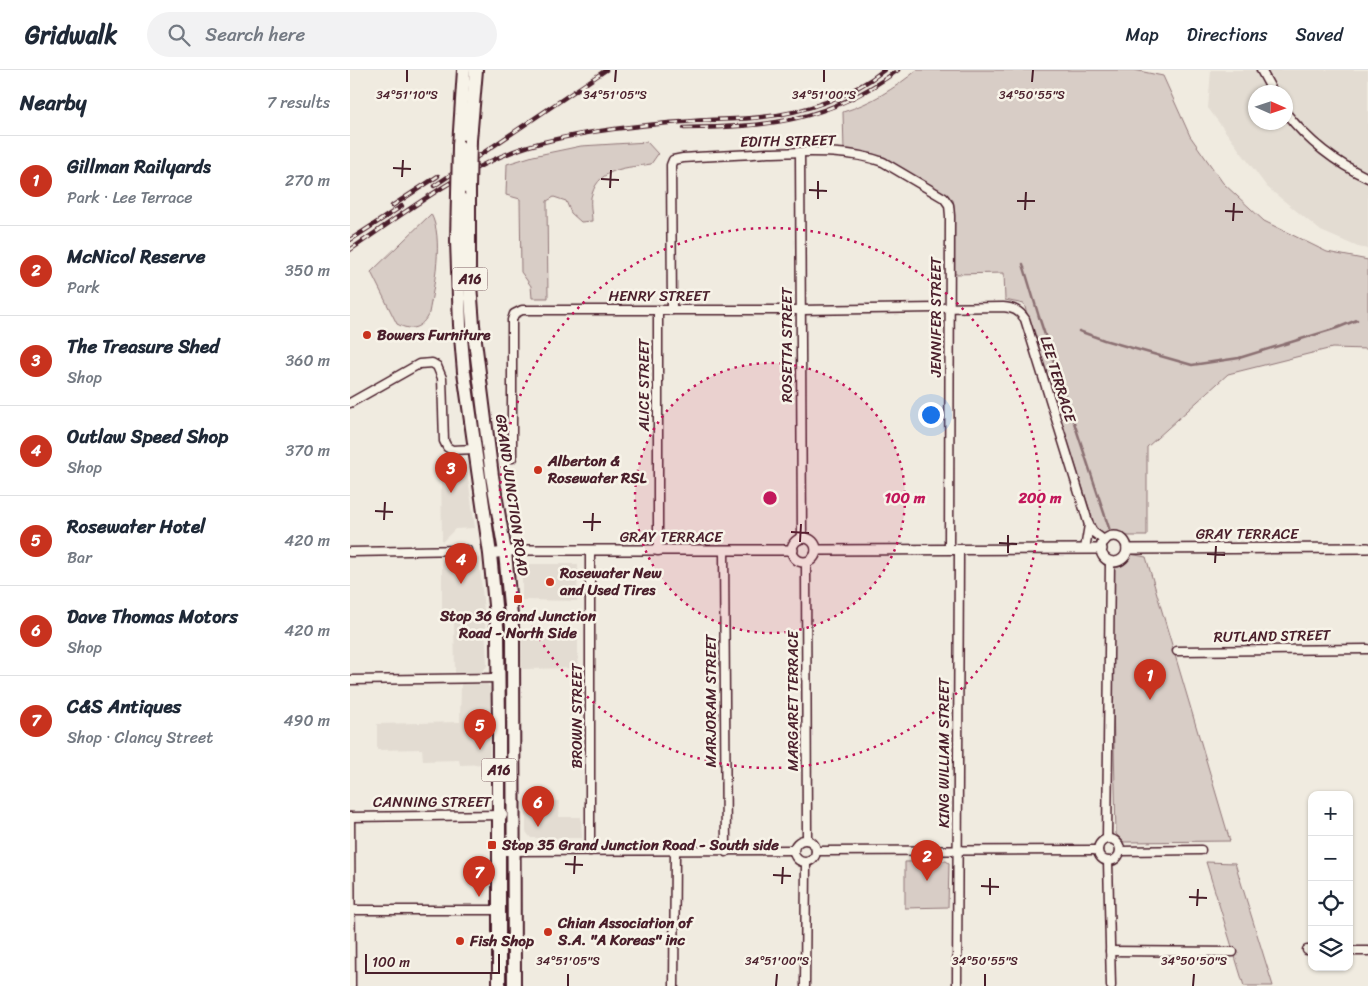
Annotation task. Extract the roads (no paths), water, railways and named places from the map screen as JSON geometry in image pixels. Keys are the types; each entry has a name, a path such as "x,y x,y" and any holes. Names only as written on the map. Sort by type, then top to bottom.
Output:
{"highway":[{"name":"GRAND JUNCTION ROAD","path":"464,70 465,143 463,192 456,241 464,372 490,554 498,636 499,986"},
{"name":"GRAND JUNCTION ROAD","path":"465,143 476,70"},
{"name":"GRAND JUNCTION ROAD","path":"463,192 474,325 492,476 505,552 510,597 514,661 514,986"}],"street":[{"path":"1262,70 1270,85"},
{"path":"1293,121 1328,155 1344,166 1368,178"},
{"name":"EDITH STREET","path":"672,310 671,165 673,160 800,152 836,153 874,158 944,198 949,205"},
{"name":"ROSETTA STREET","path":"800,152 802,539"},
{"name":"JENNIFER STREET","path":"949,205 949,549"},
{"name":"HENRY STREET","path":"512,458 512,320 514,314 522,310 801,310 949,307"},
{"name":"LEE TERRACE","path":"949,307 1002,307 1021,312 1025,318 1089,524 1103,545"},
{"name":"ALICE STREET","path":"658,310 658,551"},
{"path":"350,403 419,364 432,363 437,366 442,378 443,434 445,444 452,450 475,449"},
{"name":"LEE TERRACE","path":"1085,549 1089,524"},
{"path":"816,550 1085,549 1103,545 1110,537 1117,536 1125,542 1127,549 1124,558 1110,562 1103,556 1103,545"},
{"path":"802,539 810,540 816,550 813,557 806,562 795,558 792,550 794,544 802,539"},
{"name":"GRAY TERRACE","path":"1127,549 1368,548"},
{"path":"350,552 467,550"},
{"name":"GRAY TERRACE","path":"490,554 518,550 792,550"},
{"name":"MARJORAM STREET","path":"724,550 726,852"},
{"name":"KING WILLIAM STREET","path":"957,986 956,851 959,550"},
{"name":"BROWN STREET","path":"590,551 590,851"},
{"name":"MARGARET TERRACE","path":"806,562 807,840"},
{"path":"1107,839 1110,562"},
{"name":"RUTLAND STREET","path":"1177,651 1368,649"},
{"path":"350,680 499,678"},
{"name":"CANNING STREET","path":"350,816 514,815"},
{"path":"350,816 351,986"},
{"path":"1107,839 1116,841 1120,850 1117,857 1108,861 1102,859 1098,850 1101,842 1107,839"},
{"path":"807,840 813,843 816,851 813,859 802,862 796,858 793,850 799,841 807,840"},
{"path":"499,851 726,852 793,850"},
{"path":"816,851 1098,850"},
{"path":"1120,850 1201,850"},
{"path":"674,986 675,852"},
{"path":"1108,861 1111,986"},
{"path":"805,986 806,862"},
{"path":"350,910 499,910"},
{"path":"1110,951 1233,952"},
{"path":"1353,951 1368,951"}],"waterway":[{"path":"1023,264 1110,531"},
{"path":"1079,331 1192,365 1239,358 1357,320"}],"railway":[{"path":"434,186 606,70"},
{"path":"350,250 441,188 490,161 515,151 559,138 617,129 655,124 753,118 794,112 827,102 857,88 884,70"},
{"path":"684,128 770,123 822,111 847,101 898,70"},
{"path":"392,206 438,176"},
{"path":"350,240 402,206"}],"place":[{"name":"Bowers Furniture","path":"367,335"},
{"name":"Alberton & Rosewater RSL","path":"538,470"},
{"name":"The Treasure Shed","path":"451,493"},
{"name":"Rosewater New and Used Tires","path":"550,582"},
{"name":"Outlaw Speed Shop","path":"461,584"},
{"name":"Stop 36 Grand Junction Road - North Side","path":"518,599"},
{"name":"Gillman Railyards","path":"1150,700"},
{"name":"Rosewater Hotel","path":"480,750"},
{"name":"Dave Thomas Motors","path":"538,827"},
{"name":"Stop 35 Grand Junction Road - South side","path":"492,845"},
{"name":"McNicol Reserve","path":"927,881"},
{"name":"C&S Antiques","path":"479,897"},
{"name":"Chian Association of S.A. \"A Koreas\" inc","path":"548,932"},
{"name":"Fish Shop","path":"460,941"}]}
